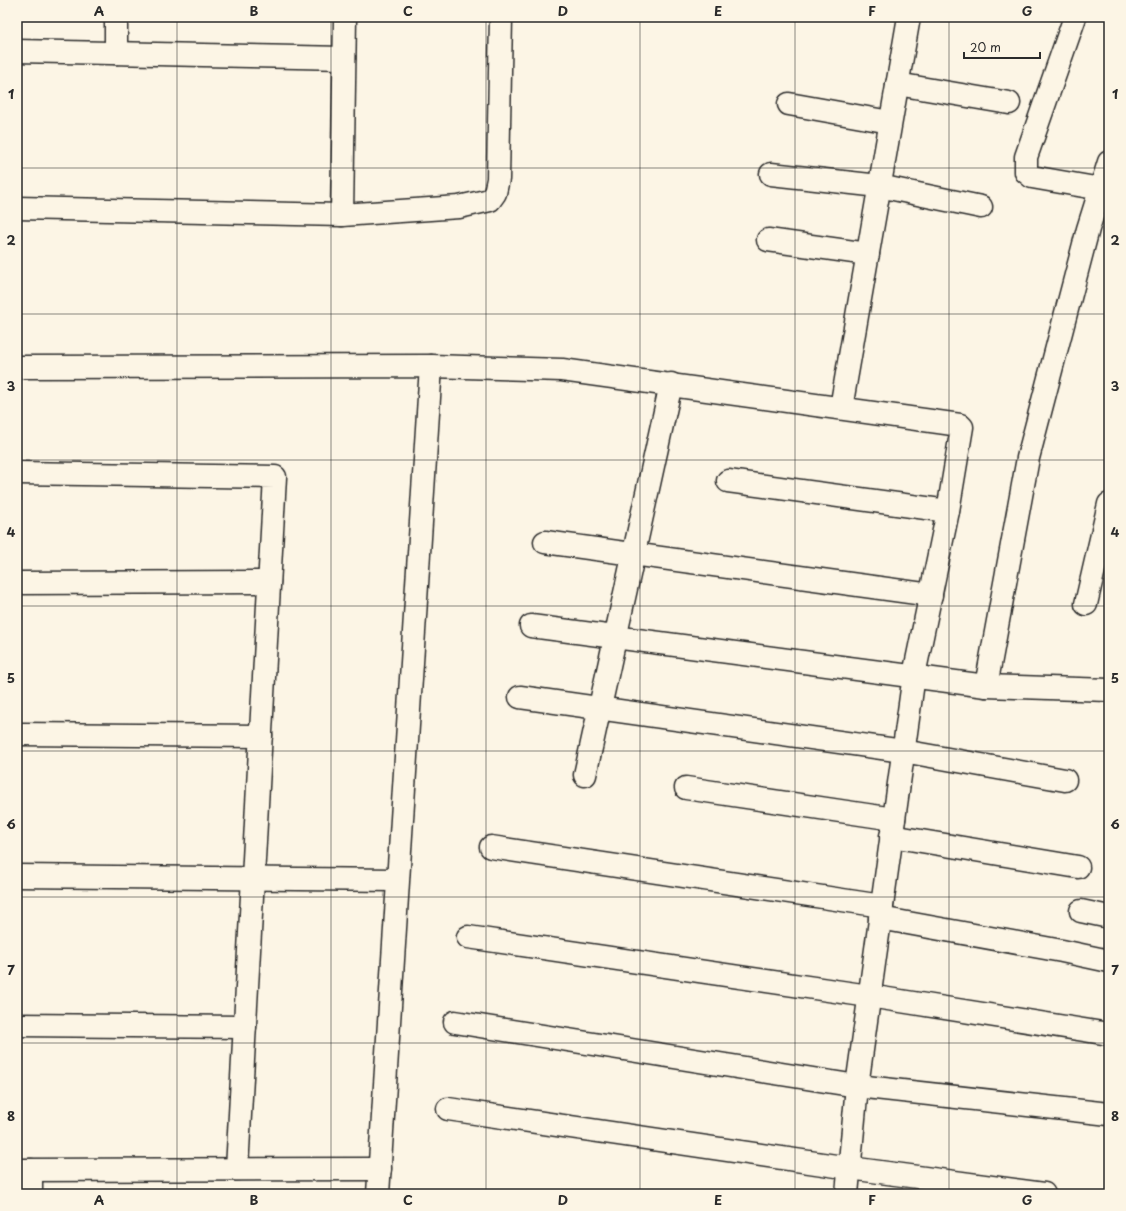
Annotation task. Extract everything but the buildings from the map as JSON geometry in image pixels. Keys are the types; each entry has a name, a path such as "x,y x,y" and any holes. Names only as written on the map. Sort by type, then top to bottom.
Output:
{"street":[{"path":"116,17 116,53"},
{"path":"342,215 345,17"},
{"path":"17,208 342,215 459,208 490,200 495,193 498,179 501,17"},
{"path":"841,408 909,17"},
{"path":"1075,17 1026,157 1026,172 1032,177 1101,189"},
{"path":"17,51 344,58"},
{"path":"897,84 1009,104"},
{"path":"789,104 890,122"},
{"path":"986,686 1028,458 1088,229 1109,162"},
{"path":"771,174 879,186 981,207"},
{"path":"768,240 868,254"},
{"path":"378,1194 431,366"},
{"path":"17,368 431,366 562,370 956,423 960,425 962,427 948,511 914,675 857,1086 847,1194"},
{"path":"585,775 670,384"},
{"path":"17,473 275,477 237,1169"},
{"path":"728,481 948,511"},
{"path":"1086,604 1109,504"},
{"path":"545,542 931,595"},
{"path":"17,583 269,582"},
{"path":"531,626 914,675 986,686 1109,690"},
{"path":"520,697 903,752 1065,780"},
{"path":"17,734 261,736"},
{"path":"686,788 893,828 1078,867"},
{"path":"491,847 881,912 1109,961"},
{"path":"17,876 397,880"},
{"path":"1081,912 1109,917"},
{"path":"468,937 869,996 1109,1034"},
{"path":"455,1022 857,1086 1109,1114"},
{"path":"17,1025 245,1027"},
{"path":"448,1109 850,1168 1044,1194"},
{"path":"31,1194 24,1170 380,1169"}]}
